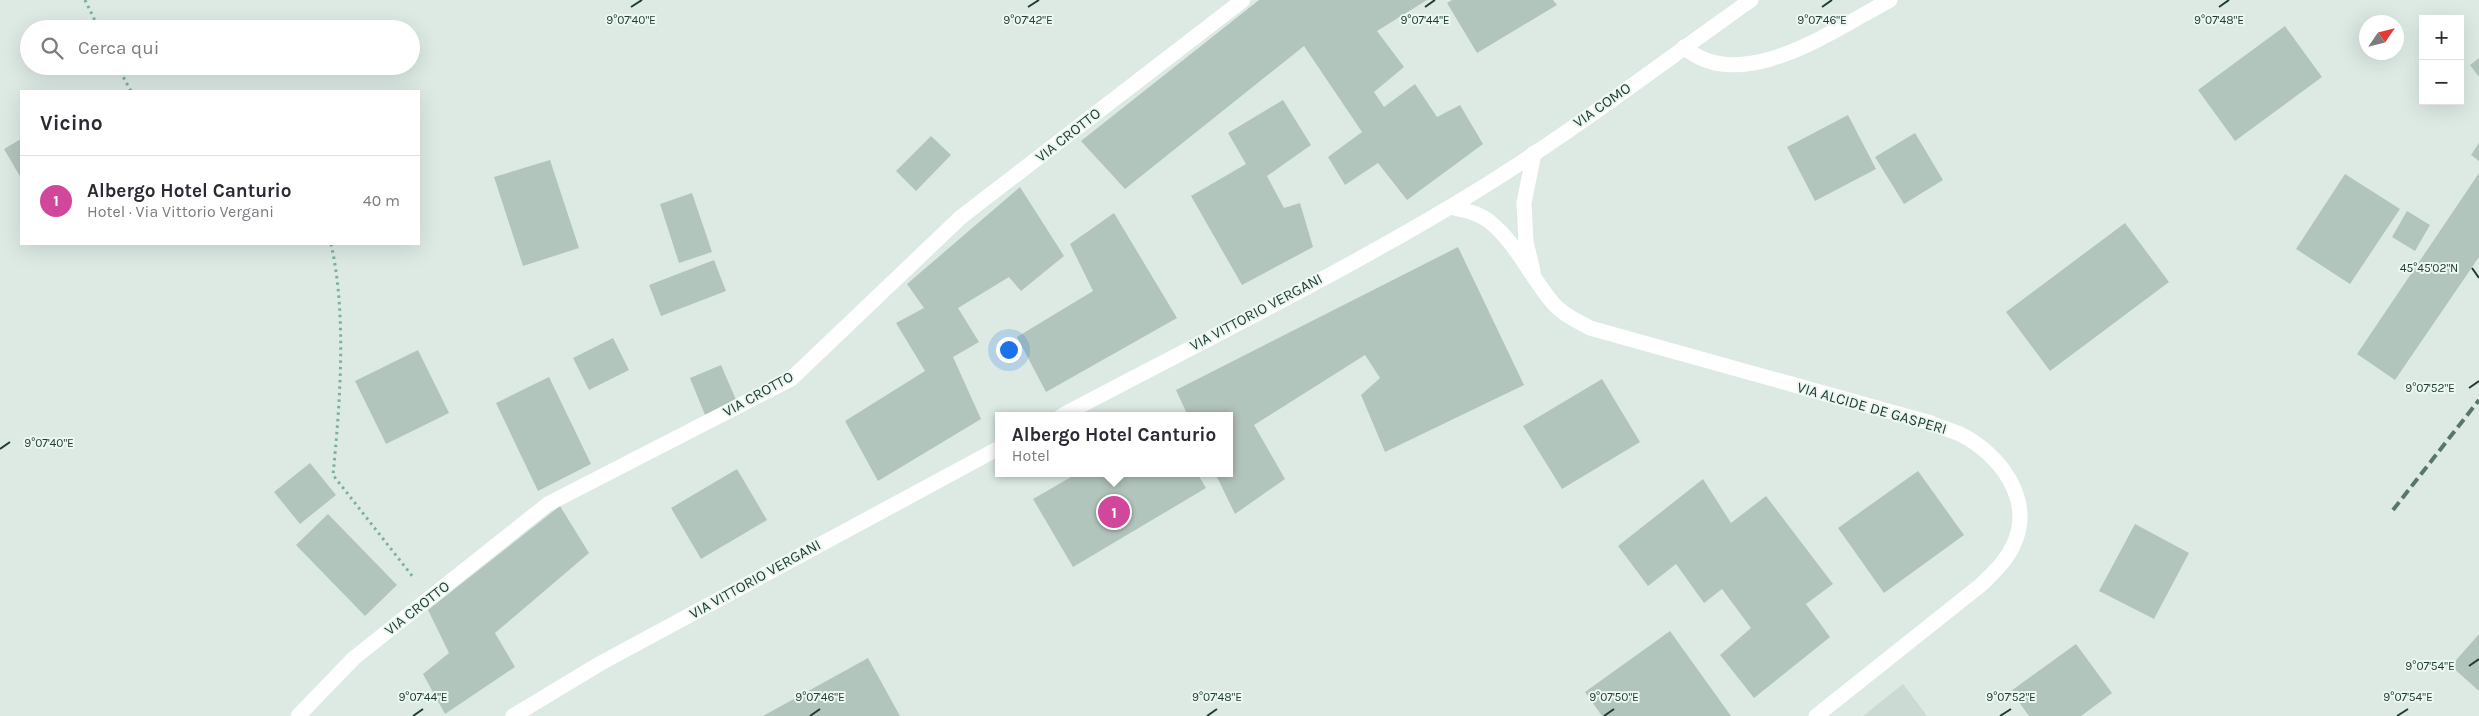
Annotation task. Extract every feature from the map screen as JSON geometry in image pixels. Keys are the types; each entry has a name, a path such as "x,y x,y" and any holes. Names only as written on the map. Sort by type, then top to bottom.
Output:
{"street":[{"name":"VIA CROTTO","path":"298,716 354,658 548,504 791,378 961,217 1243,0"},
{"name":"VIA COMO","path":"1450,207 1534,153 1751,0"},
{"path":"1684,47 1696,57 1714,64 1750,65 1772,59 1800,47 1890,0"},
{"name":"VIA ALCIDE DE GASPERI","path":"1534,153 1524,203 1526,242 1534,278"},
{"name":"VIA ALCIDE DE GASPERI","path":"1450,207 1473,212 1489,221 1501,233 1553,303 1569,317 1590,328 1931,423 1960,435 1984,450 2006,473 2019,498 2019,521 2014,545 2001,566 1982,584 1816,716"},
{"name":"VIA VITTORIO VERGANI","path":"1069,412 1269,306 1450,207"},
{"name":"VIA VITTORIO VERGANI","path":"513,716 618,654 995,450"}],"path":[{"path":"85,0 95,20"},
{"path":"122,75 130,90"},
{"path":"331,245 336,265 339,316 338,424 333,475 430,598"}],"shaded area":[{"path":"1903,684 1927,716 1863,716"}],"building":[{"path":"1259,0 1427,0 1377,31 1404,67 1374,92 1384,107 1415,84 1437,117 1460,105 1483,144 1407,200 1378,163 1345,185 1328,157 1362,132 1304,46 1125,189 1081,141"},
{"path":"1452,0 1553,0 1557,5 1477,53 1447,3"},
{"path":"2285,26 2322,77 2235,141 2198,90"},
{"path":"2479,58 2479,77 2470,65"},
{"path":"1283,100 1311,145 1267,176 1284,208 1300,203 1313,247 1242,285 1191,196 1246,164 1228,133"},
{"path":"1848,115 1876,169 1815,201 1787,147"},
{"path":"1915,133 1943,180 1904,204 1875,157"},
{"path":"931,136 951,155 916,191 896,171"},
{"path":"20,140 20,176 4,149"},
{"path":"2479,143 2479,161 2471,155"},
{"path":"550,160 579,248 523,266 494,177"},
{"path":"2479,173 2479,257 2395,380 2357,354"},
{"path":"2345,174 2400,209 2350,284 2296,249"},
{"path":"1020,187 1064,256 1021,291 1009,277 958,308 979,342 953,357 981,419 878,481 845,421 925,371 896,323 924,308 907,284"},
{"path":"692,193 712,252 679,263 660,204"},
{"path":"2407,211 2430,225 2415,251 2392,237"},
{"path":"1114,213 1177,318 1046,392 1017,337 1093,291 1070,244"},
{"path":"2125,223 2169,282 2050,371 2006,312"},
{"path":"1458,247 1524,385 1385,452 1361,395 1380,378 1365,355 1254,425 1285,479 1235,514 1217,477 1233,477 1233,412 1186,412 1176,390"},
{"path":"714,260 726,291 661,316 649,285"},
{"path":"613,338 629,370 589,390 573,358"},
{"path":"418,350 449,413 386,444 355,381"},
{"path":"721,365 737,402 705,415 690,378"},
{"path":"549,377 591,464 538,491 496,403"},
{"path":"1602,379 1640,442 1562,489 1523,426"},
{"path":"310,463 336,495 300,524 274,492"},
{"path":"737,469 767,520 701,559 671,508"},
{"path":"1918,471 1964,535 1884,593 1838,528"},
{"path":"1071,477 1199,477 1206,488 1073,567 1033,499"},
{"path":"1703,479 1731,523 1766,496 1833,584 1806,604 1830,637 1754,698 1720,655 1751,628 1722,589 1704,603 1676,564 1648,586 1618,546"},
{"path":"560,506 589,553 495,633 515,667 445,714 423,674 449,653 428,610"},
{"path":"328,514 397,585 365,616 296,545"},
{"path":"2135,524 2189,553 2154,619 2099,591"},
{"path":"1670,631 1731,716 1602,716 1585,692"},
{"path":"2479,634 2479,691 2451,666"},
{"path":"2076,644 2112,693 2081,716 2029,716 2011,691"},
{"path":"868,658 900,716 763,716"}],"railway":[{"path":"2393,510 2479,400"}],"place":[{"name":"Albergo Hotel Canturio","path":"1114,512"}]}
